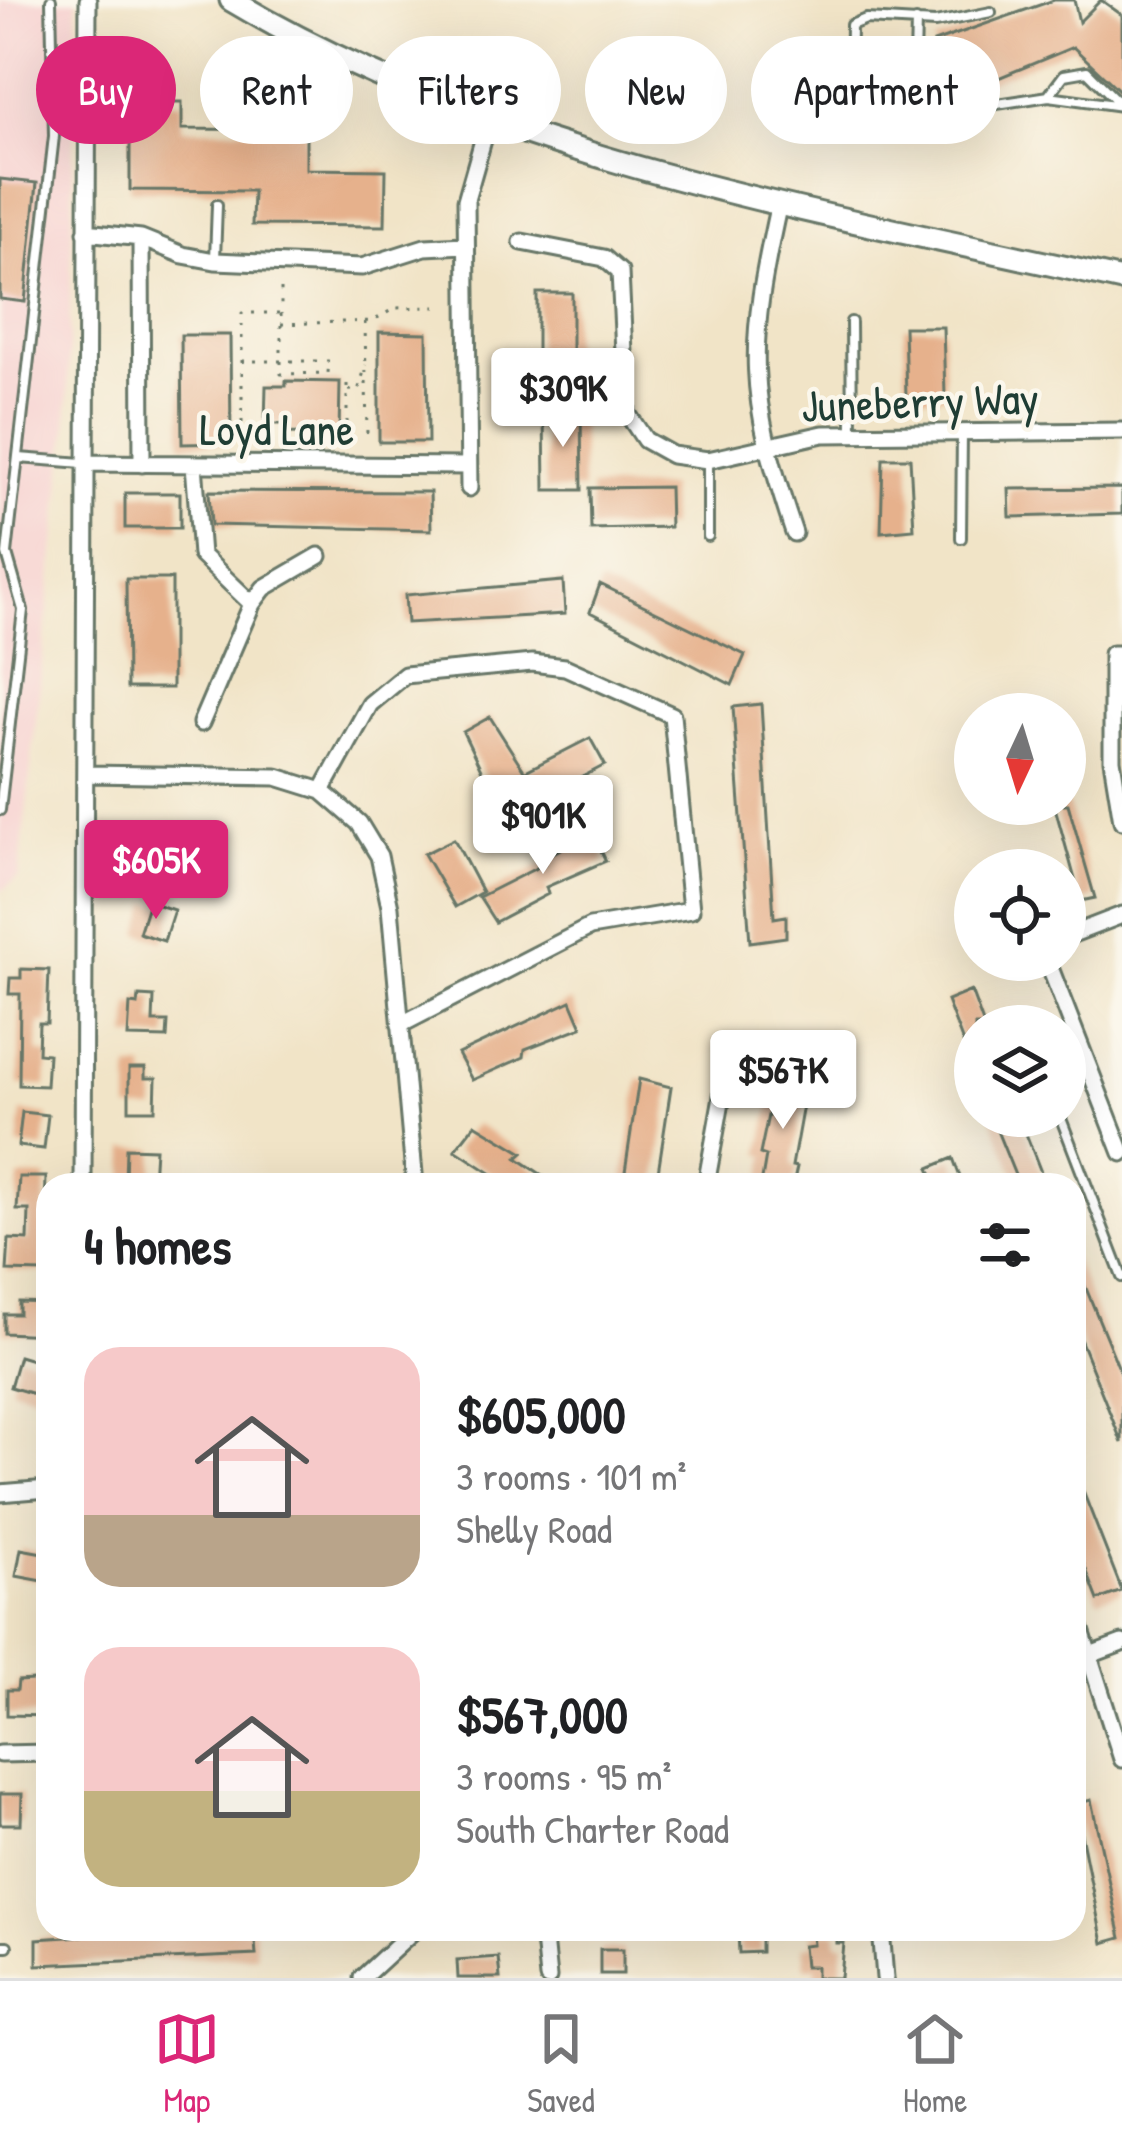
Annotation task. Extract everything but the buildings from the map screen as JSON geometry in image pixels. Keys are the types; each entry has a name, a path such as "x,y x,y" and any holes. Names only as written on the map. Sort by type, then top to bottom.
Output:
{"main road":[{"path":"231,0 377,74"},
{"path":"560,144 779,202 1122,280"}],"street":[{"path":"83,1173 88,0"},
{"path":"469,488 465,245 471,171 480,144"},
{"path":"779,202 752,344 754,394 794,533"},
{"path":"86,232 141,238 182,255 215,261 362,266 425,247 465,245"},
{"path":"141,238 142,464"},
{"path":"522,242 613,263 623,289 627,413 645,440 658,448 708,460"},
{"name":"Juneberry Way","path":"708,460 765,445 852,434 1122,431"},
{"name":"Loyd Lane","path":"86,463 468,466"},
{"path":"194,464 201,555 252,604"},
{"path":"201,723 252,604 264,588 319,556"},
{"path":"1122,654 1112,654 1112,760 1122,821"},
{"path":"322,791 370,704 381,689 405,675 532,663 565,667 672,715 691,910 590,927 400,1025"},
{"path":"87,774 277,777 322,791 359,823 379,856 390,907 414,1173"},
{"path":"1086,929 1122,915"},
{"path":"1055,981 1121,1148"},
{"path":"708,1173 728,1063"},
{"path":"0,1493 36,1490"},
{"path":"1086,1637 1122,1759"},
{"path":"1086,1659 1122,1643"},
{"path":"0,1754 36,1753"},
{"path":"362,1978 402,1941"},
{"path":"544,1941 548,1978"},
{"path":"882,1941 885,1978"}],"lane":[{"path":"0,810 23,610 7,554 54,136 51,0"},
{"path":"848,36 866,19 916,22 991,12"},
{"path":"916,22 916,36"},
{"path":"1048,96 1064,75 1087,70 1120,104"},
{"path":"1000,104 1048,96 1120,104"},
{"path":"215,261 217,205"},
{"path":"851,322 852,434"},
{"path":"961,538 962,432"},
{"path":"19,458 86,463"},
{"path":"708,460 708,536"},
{"path":"1068,1137 1083,1173"},
{"path":"1086,1181 1122,1276"}],"path":[{"path":"242,361 281,365 329,361 328,374 281,374 281,365 281,325 281,313 281,274"},
{"path":"281,325 365,321 395,308 436,308"},
{"path":"242,435 242,313 281,313"},
{"path":"365,321 367,435"},
{"path":"347,391 358,391 361,366 366,365"},
{"path":"347,382 347,435"}],"shaded area":[{"path":"0,0 77,0 76,36 36,36 36,144 74,144 67,431 19,877 0,892"}]}
